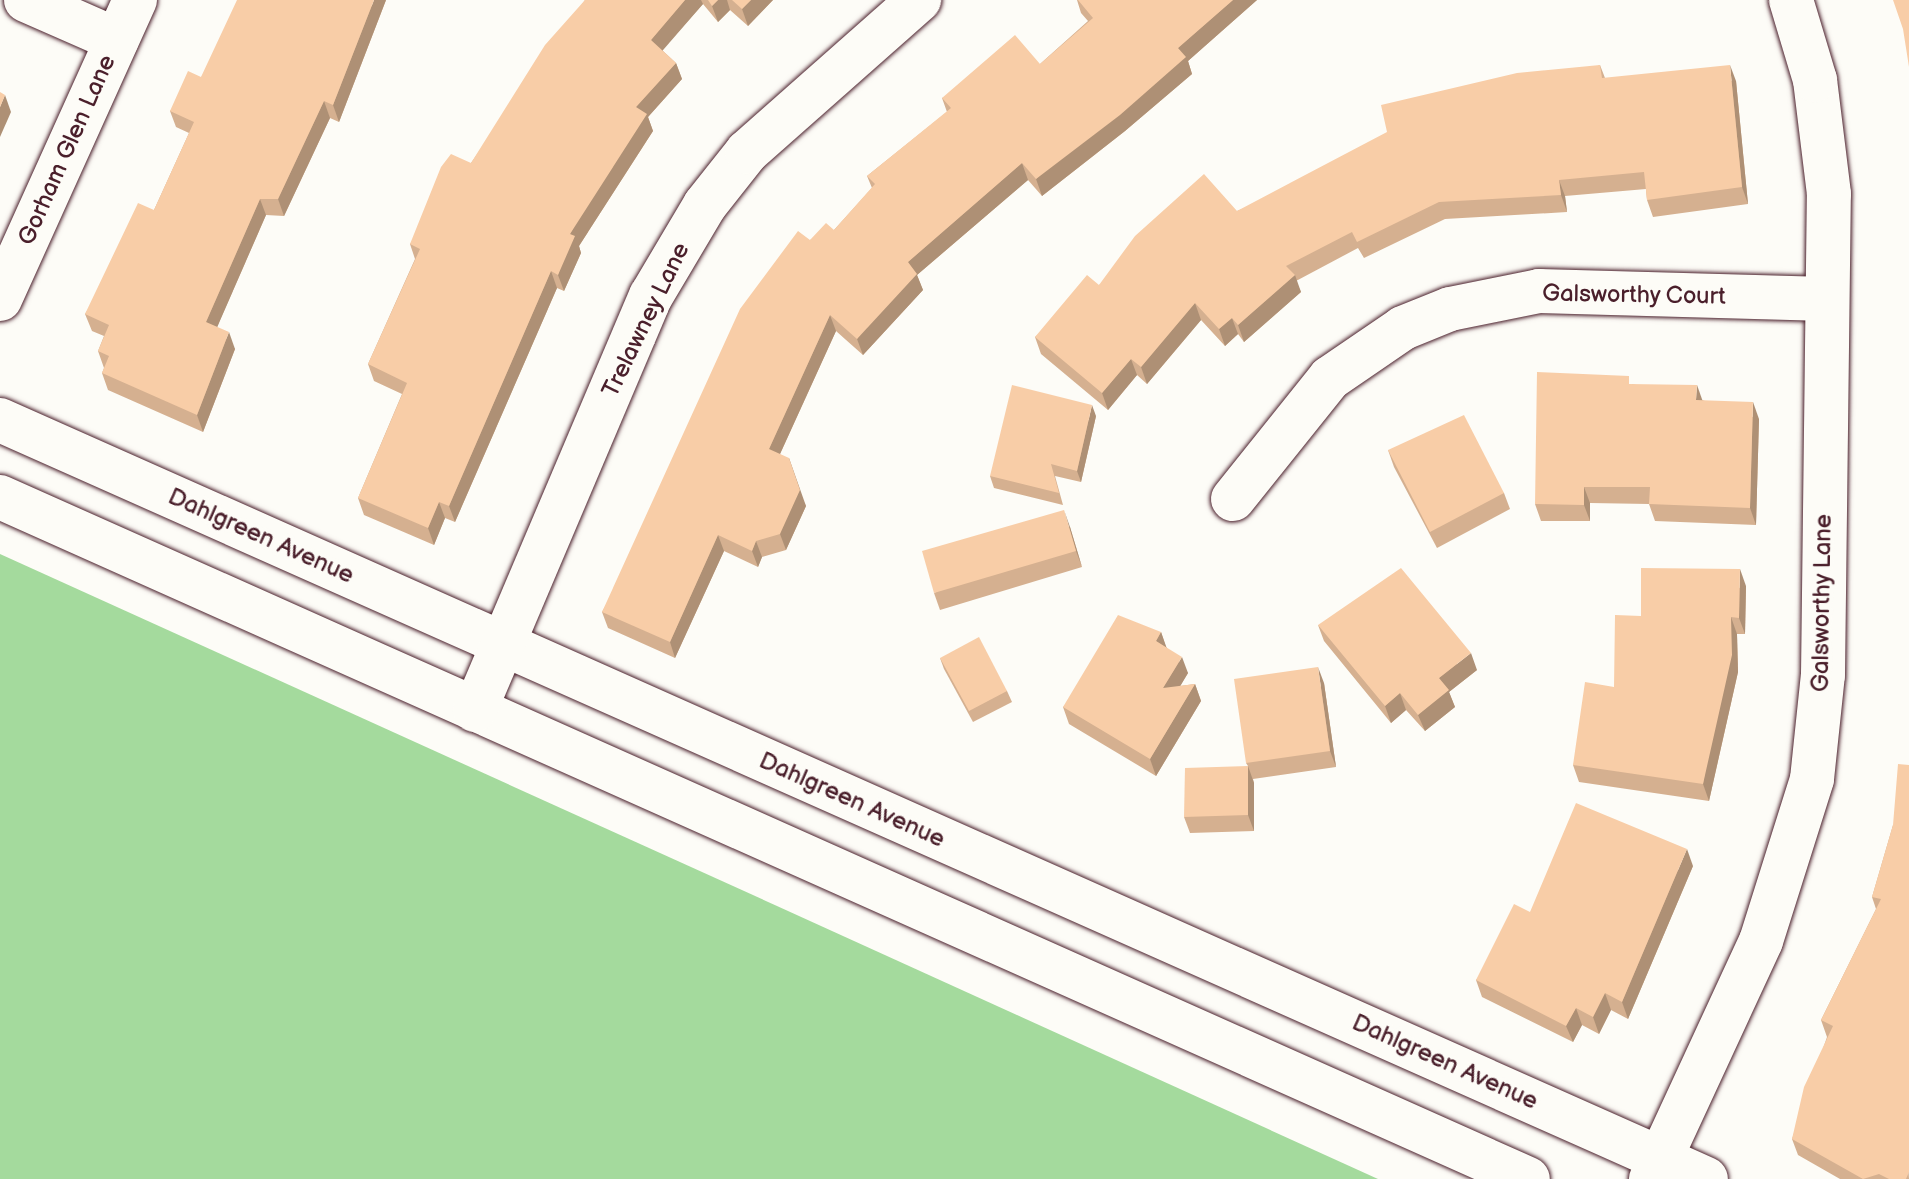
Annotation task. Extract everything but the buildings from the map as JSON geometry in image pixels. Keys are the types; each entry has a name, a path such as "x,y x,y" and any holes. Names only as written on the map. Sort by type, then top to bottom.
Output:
{"street":[{"path":"26,0 117,40"},
{"name":"Gorham Glen Lane","path":"0,299 135,0"},
{"name":"Trelawney Lane","path":"475,710 651,296 705,205 747,152 919,0"},
{"name":"Galsworthy Lane","path":"1656,1168 1761,941 1812,779 1823,675 1827,299 1823,130 1791,0"},
{"name":"Galsworthy Court","path":"1233,499 1330,378 1403,328 1450,309 1539,291 1827,299"},
{"name":"Dahlgreen Avenue","path":"0,420 1656,1168 1706,1179"},
{"path":"0,497 1528,1179"}],"green space":[{"path":"0,554 777,906 1378,1179 0,1179"}]}
